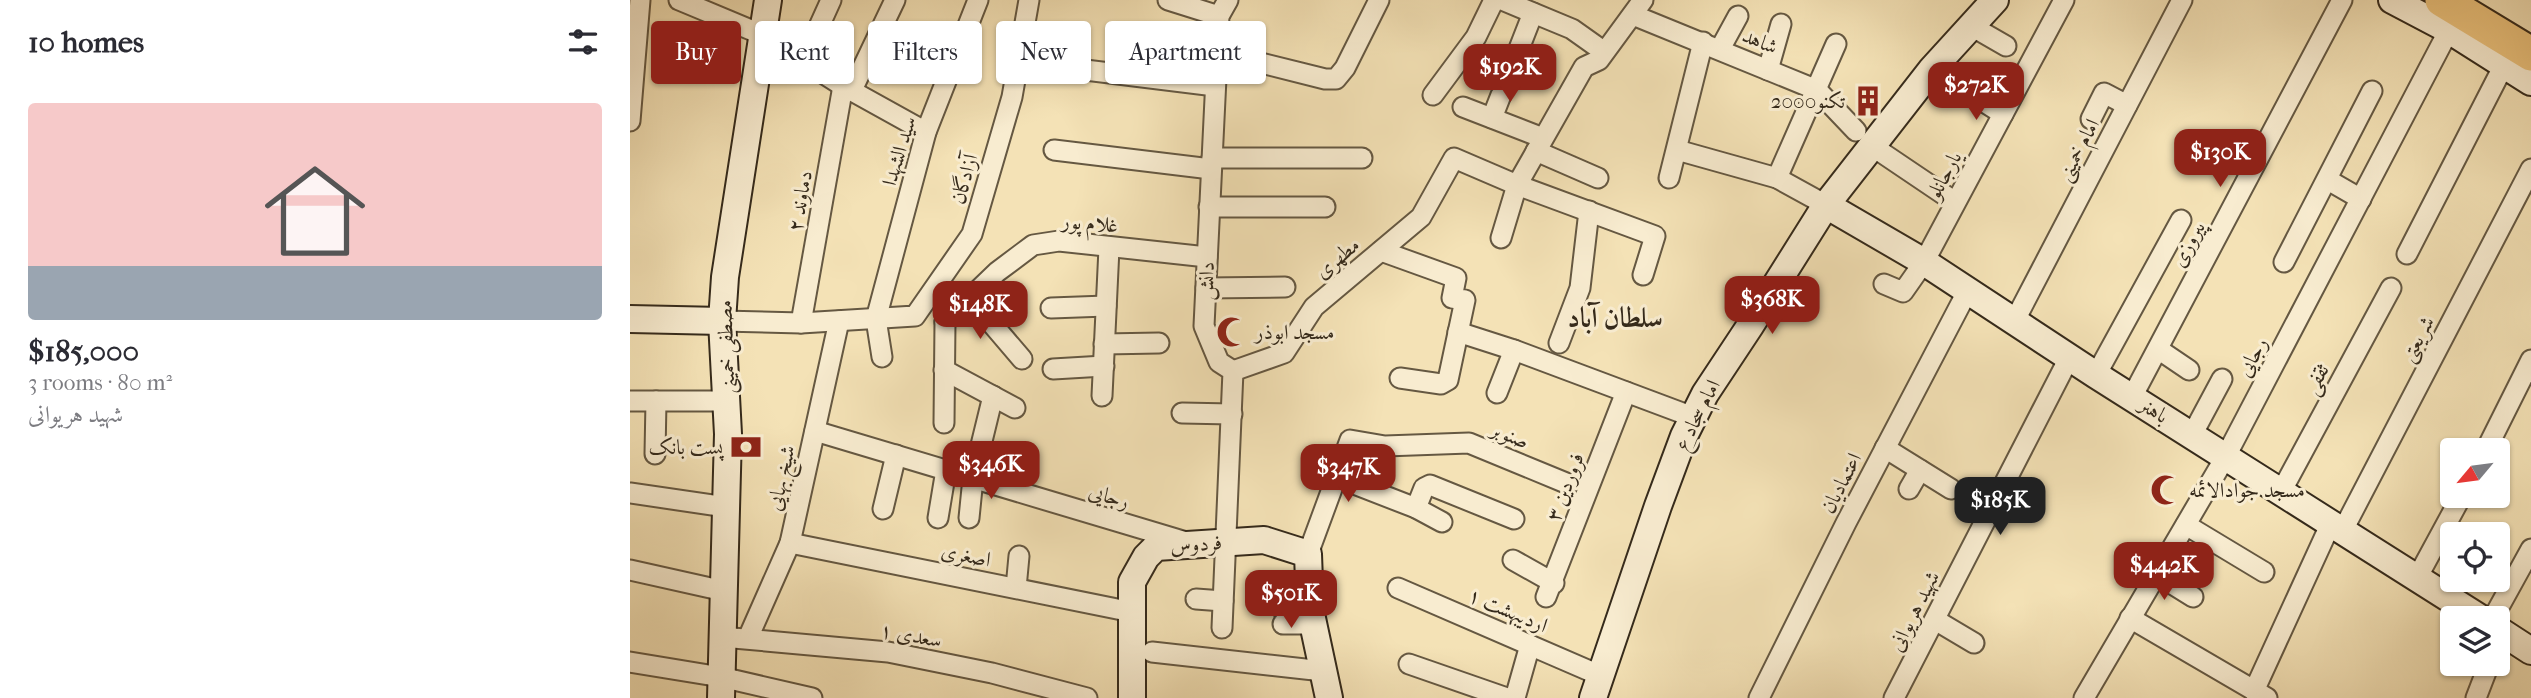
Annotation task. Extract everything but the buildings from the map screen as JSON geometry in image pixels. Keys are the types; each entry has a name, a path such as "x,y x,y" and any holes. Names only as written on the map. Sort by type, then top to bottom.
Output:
{"highway":[{"path":"2446,15 2518,60"}],"street":[{"path":"630,121 640,0"},
{"path":"679,0 755,32"},
{"name":"مصطفی خمینی","path":"765,21 768,0"},
{"path":"822,21 831,0"},
{"name":"دماوند ۲","path":"801,323 847,88 895,0"},
{"name":"سید الشهدا","path":"876,319 926,132 978,0"},
{"name":"آزادگان","path":"915,316 972,234 1012,97 1029,0"},
{"path":"1168,0 1223,8"},
{"path":"1266,64 1325,79 1336,79 1345,68 1378,0"},
{"path":"1433,95 1476,37 1494,0"},
{"path":"1502,0 1572,29 1603,51"},
{"name":"امام سجاد ع","path":"1596,686 1658,506 1693,416 1705,394 1826,205 1864,139 1973,27 1995,0"},
{"name":"یارجانلو","path":"1884,284 1903,292 1924,262 2003,114 2010,81 2064,0"},
{"name":"امام خمینی","path":"2014,322 2182,0"},
{"name":"پیروزی","path":"2132,397 2342,0"},
{"path":"2392,0 2446,15"},
{"path":"1501,238 1517,186 1584,66 1599,60 1603,51 1638,7"},
{"name":"شاهد","path":"1638,7 1712,45 1817,90 1864,139 1955,202"},
{"path":"1515,59 1533,13"},
{"name":"رجایی","path":"2084,698 2226,456 2361,199 2446,15"},
{"path":"1669,178 1712,45 1738,16"},
{"path":"1768,70 1781,24"},
{"path":"1973,27 2006,46"},
{"path":"1777,178 1836,44"},
{"path":"2407,254 2518,60 2531,82"},
{"path":"1932,69 2003,114"},
{"path":"1091,71 1215,86"},
{"name":"مصطفی خمینی","path":"721,687 735,637 724,591 727,401 722,321 725,277 755,84"},
{"path":"840,84 926,132"},
{"name":"دانش","path":"1215,86 1204,326 1219,362 1233,371"},
{"path":"2284,262 2372,91"},
{"path":"2114,131 2087,117 2104,93 2127,105"},
{"path":"1492,118 1501,95"},
{"path":"1463,107 1492,118 1598,177"},
{"path":"1054,150 1211,164 1362,158"},
{"path":"1677,150 1777,178 1826,205"},
{"name":"مطهری","path":"1233,371 1284,353 1314,307 1421,217 1454,158 1517,186"},
{"name":"شریعتی","path":"2260,695 2337,526 2531,169"},
{"path":"2328,180 2361,199"},
{"path":"1517,186 1655,236 1643,275"},
{"name":"باهنر","path":"1826,205 1924,262 2069,358 2461,606"},
{"path":"1209,207 1325,207"},
{"path":"1559,343 1580,288 1589,211"},
{"path":"2096,375 2181,220"},
{"name":"غلام پور","path":"945,322 997,272 1033,245 1059,241 1207,257"},
{"path":"1102,396 1109,248"},
{"path":"1381,251 1456,278 1452,298 1465,300 1448,380 1441,384 1399,378"},
{"path":"1206,288 1285,287"},
{"name":"ثقفی","path":"2281,492 2390,288"},
{"name":"اعتمادیان","path":"1759,698 1967,292"},
{"path":"970,298 1022,359"},
{"path":"1051,308 1106,306"},
{"path":"630,319 801,323 915,316 945,322 944,423"},
{"path":"876,319 882,357"},
{"name":"شیخ بهایی","path":"735,637 790,542 839,321"},
{"path":"1458,332 1693,416"},
{"path":"1104,344 1159,342"},
{"path":"2158,349 2189,370"},
{"path":"1497,393 1514,350"},
{"name":"شهید هریوانی","path":"1894,698 2069,358"},
{"path":"2492,438 2531,360"},
{"path":"1053,369 1104,366"},
{"path":"944,370 1015,408"},
{"path":"1222,628 1233,371"},
{"path":"2192,435 2222,379"},
{"name":"فروردین ۳","path":"1513,560 1550,590 1626,393"},
{"path":"969,518 973,478 993,396"},
{"path":"630,401 727,401"},
{"path":"654,454 656,401"},
{"path":"1182,413 1232,414"},
{"name":"رجایی","path":"815,431 1189,543"},
{"name":"صنوبر","path":"1336,477 1350,440 1385,446 1469,443 1566,483"},
{"path":"1885,448 1951,489"},
{"path":"883,509 896,455"},
{"path":"938,518 946,470"},
{"path":"1909,489 1920,470"},
{"path":"1329,698 1312,617 1308,554 1336,477 1416,508 1442,522"},
{"path":"1416,508 1424,488 1430,485 1514,519"},
{"path":"630,493 726,507"},
{"path":"2417,578 2455,508"},
{"path":"2186,525 2264,572"},
{"name":"فردوس","path":"1132,698 1132,582 1146,557 1156,547 1264,540 1308,554"},
{"name":"اصغری","path":"790,542 1132,612"},
{"path":"2500,606 2531,549"},
{"path":"1016,588 1019,556"},
{"path":"630,570 724,591"},
{"path":"2157,574 2193,597"},
{"name":"اردیبهشت ۱","path":"1398,588 1530,645 1596,686"},
{"path":"1196,599 1223,601"},
{"path":"1282,616 1312,617"},
{"path":"2130,618 2260,695"},
{"name":"شهید هریوانی","path":"1937,621 1974,643"},
{"name":"سعدی ۱","path":"735,637 888,652 992,673 1087,698"},
{"path":"2510,637 2531,651"},
{"path":"1515,698 1530,645"},
{"path":"1152,652 1323,671"},
{"path":"630,662 721,687 812,698"},
{"path":"1409,664 1507,698"},
{"path":"2476,698 2485,676"}],"place":[{"name":"تکنو2000","path":"1868,101"},
{"name":"مسجد ابوذر","path":"1232,332"},
{"name":"پست بانک","path":"746,447"},
{"name":"مسجد جوادالائمه","path":"2166,490"}],"district":[{"name":"سلطان آباد","path":"1615,317"}]}
